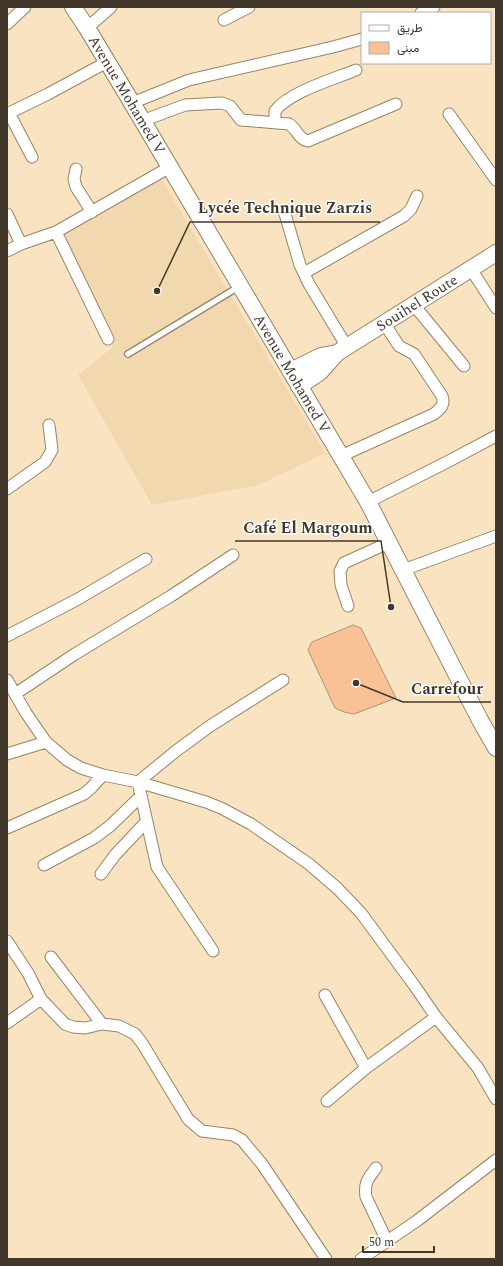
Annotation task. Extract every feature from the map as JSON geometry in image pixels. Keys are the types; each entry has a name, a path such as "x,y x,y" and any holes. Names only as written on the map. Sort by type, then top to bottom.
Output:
{"main road":[{"name":"Avenue Mohamed V","path":"73,7 132,103 368,502 480,720 496,748"},
{"name":"Souihel Route","path":"342,350 496,253"},
{"path":"291,372 322,356 342,350"},
{"path":"299,386 320,372 342,350"}],"street":[{"path":"7,24 25,7"},
{"path":"87,28 111,7"},
{"path":"224,20 249,7"},
{"path":"424,12 434,7"},
{"path":"132,103 189,80 361,39"},
{"path":"32,157 8,114 107,62"},
{"path":"274,122 275,111 284,102 305,90 356,70"},
{"path":"142,121 185,105 222,103 230,106 241,120 289,124 293,126 303,140 308,141 396,104"},
{"path":"449,114 496,180"},
{"path":"7,250 56,232 170,167"},
{"path":"76,169 74,179 76,187 92,212"},
{"path":"304,273 404,216 410,209 417,196"},
{"path":"7,214 21,244"},
{"path":"285,214 300,265 342,350"},
{"path":"56,232 108,339"},
{"path":"471,269 496,308"},
{"path":"413,304 464,366"},
{"path":"341,456 434,414 443,405 444,401 442,396 418,360 412,352 402,348 398,344 384,323"},
{"path":"7,489 45,462 52,450 49,425"},
{"path":"368,502 496,436"},
{"path":"403,570 496,536"},
{"path":"348,606 341,585 340,571 344,563 388,543"},
{"path":"15,694 75,654 170,596 233,555"},
{"path":"7,636 78,599 146,559"},
{"path":"7,680 26,713 46,742 67,760 82,768 103,775 138,782 206,802 221,808 251,824 309,864 337,888 361,913 436,1017 478,1068 496,1099"},
{"path":"138,782 210,726 283,680"},
{"path":"7,754 46,742"},
{"path":"7,828 84,794 103,775"},
{"path":"138,782 157,866 213,951"},
{"path":"44,865 94,838 110,826 141,796"},
{"path":"100,874 115,855 147,821"},
{"path":"7,941 28,973 41,999 65,1024 73,1027 85,1028 102,1024 119,1026 135,1034 188,1119 196,1127 202,1131 233,1135 242,1140 262,1164 326,1259"},
{"path":"51,957 102,1024"},
{"path":"325,995 366,1068"},
{"path":"7,1023 41,999"},
{"path":"327,1101 366,1068 436,1017"},
{"path":"361,1259 418,1220 496,1160"},
{"path":"376,1168 366,1181 366,1196 387,1241"}],"lane":[{"path":"128,354 240,286"}],"shaded area":[{"path":"159,175 325,453 259,485 152,505 78,375 113,347 59,235"}],"building":[{"path":"353,625 361,628 396,698 354,714 335,708 308,650 312,642"}],"place":[{"name":"Lycée Technique Zarzis","path":"157,291"},
{"name":"Café El Margoum","path":"391,607"},
{"name":"Carrefour","path":"356,683"}]}
